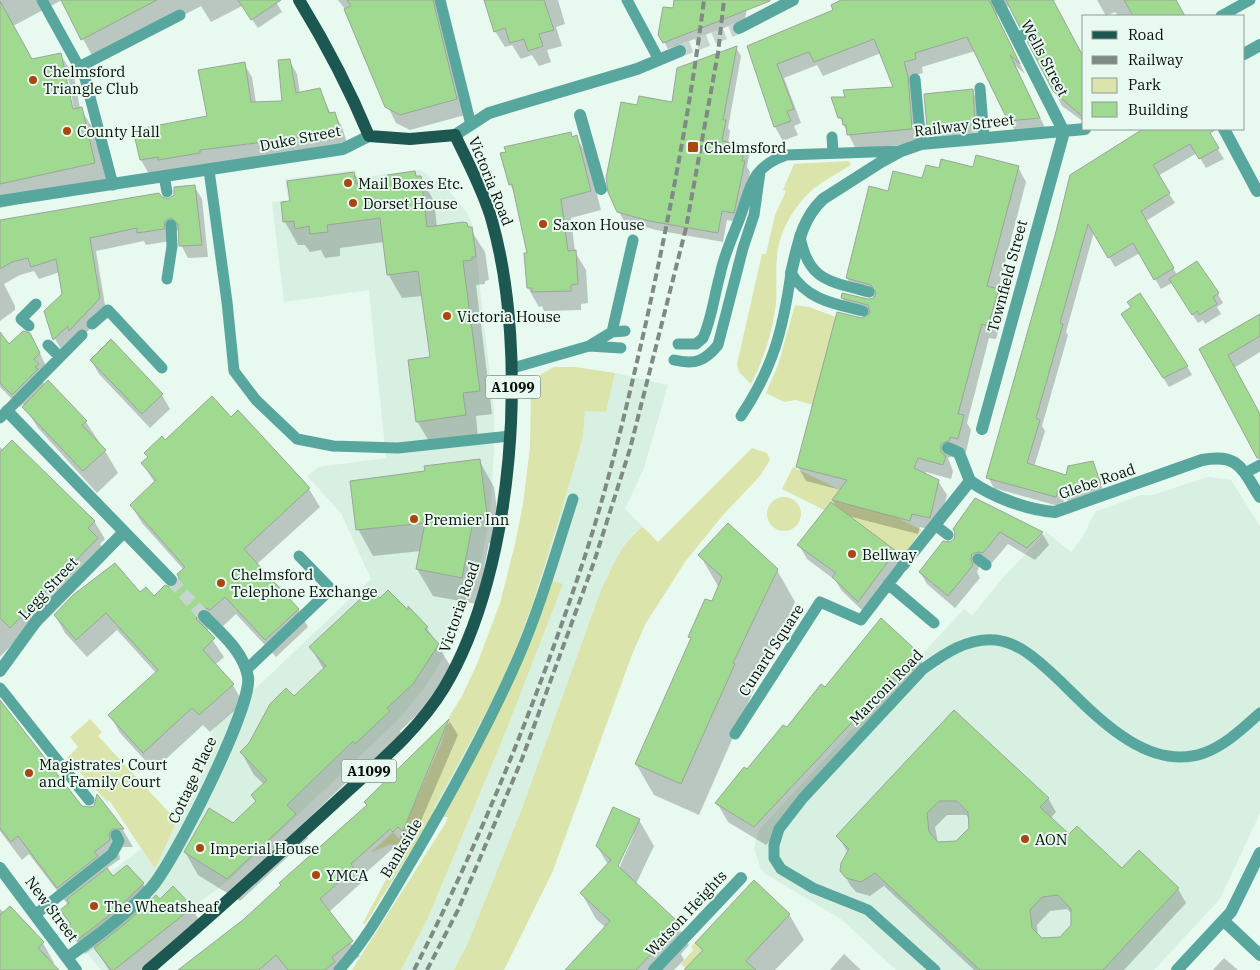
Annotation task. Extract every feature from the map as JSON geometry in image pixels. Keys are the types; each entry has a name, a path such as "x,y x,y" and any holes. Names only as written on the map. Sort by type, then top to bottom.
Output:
{"main road":[{"path":"299,0 336,62 368,136 410,139 455,135"},
{"name":"Victoria Road","path":"148,970 370,770 422,718 444,689 470,633 491,566 501,513 510,436 513,368 504,278 492,219 455,135"}],"street":[{"path":"739,28 793,0"},
{"name":"Wells Street","path":"997,0 1022,36 1064,132"},
{"path":"1245,53 1260,45"},
{"path":"455,135 489,113 637,70 680,51"},
{"path":"580,115 601,189"},
{"name":"Railway Street","path":"791,273 805,221 823,199 901,151 920,144 1082,129"},
{"path":"1225,130 1257,191"},
{"name":"Townfield Street","path":"982,429 1064,132"},
{"name":"Duke Street","path":"0,201 342,149 368,136"},
{"path":"2,410 171,580"},
{"path":"903,565 970,481 959,453 948,448"},
{"name":"Glebe Road","path":"970,481 988,491 1039,510 1055,512 1202,460 1219,457 1234,461 1245,473 1260,497"},
{"name":"Legg Street","path":"0,671 37,620 124,532"},
{"path":"204,616 234,648 246,670"},
{"name":"Cottage Place","path":"68,957 108,928 150,890 161,877 201,807 244,700 249,679 246,670"},
{"path":"1177,970 1224,921 1238,901 1260,852"},
{"name":"New Street","path":"0,868 76,970"},
{"name":"Watson Heights","path":"654,970 741,878"},
{"path":"1224,921 1260,955"}],"lane":[{"path":"42,0 85,78 114,185"},
{"path":"440,0 471,125"},
{"path":"627,0 659,60"},
{"path":"1222,15 1230,5 1250,0"},
{"path":"79,67 180,15"},
{"path":"915,79 920,144"},
{"path":"980,88 984,138"},
{"path":"832,137 833,152"},
{"path":"678,344 696,344 703,338 728,244 751,182 775,159 786,156 833,152 901,151"},
{"path":"209,170 228,302 234,371 256,400 297,439 333,446 398,448 510,436"},
{"path":"674,360 687,363 698,362 709,356 718,345 743,248 754,215 760,172"},
{"path":"164,176 166,192"},
{"path":"167,279 172,246 171,225"},
{"path":"800,234 803,253 812,269 823,277 869,292"},
{"path":"612,332 633,240"},
{"path":"791,273 799,286 810,294 863,311"},
{"path":"744,412 765,379 780,333 791,273"},
{"path":"29,326 21,318 36,304"},
{"path":"92,324 108,310 162,368"},
{"path":"513,368 589,346 612,332 625,331"},
{"path":"2,410 82,335"},
{"path":"48,345 60,357"},
{"path":"589,346 621,348"},
{"path":"1245,473 1260,464"},
{"name":"Bankside","path":"339,970 366,936 438,815 477,743 519,655 572,499"},
{"path":"935,525 948,535"},
{"path":"246,670 331,589 299,556"},
{"name":"Cunard Square","path":"734,734 820,602 861,620 903,565"},
{"path":"888,584 934,623"},
{"name":"Marconi Road","path":"935,970 868,910 813,888 781,869 774,858 774,845 780,829 803,798 923,669 942,655 965,644 994,640 1008,643 1028,653 1126,740 1164,754 1180,757 1204,753 1218,746 1235,735 1260,713"},
{"path":"0,688 90,800"},
{"path":"36,914 112,854 119,842 116,835"}],"shaded area":[{"path":"356,170 357,178 416,170 422,171 446,188 466,211 473,226 494,412 494,451 490,515 481,561 467,604 443,658 425,687 399,719 229,880 193,907 173,887 165,895 184,915 114,970 101,970 55,914 141,849 155,869 177,821 215,727 371,579 341,513 307,476 318,467 386,458 369,290 284,302 272,202 288,200 285,179"},
{"path":"615,373 668,385 644,468 625,509 643,527 632,534 601,590 521,811 468,943 454,970 401,970 428,918 504,736 562,584 435,813 434,808 512,659 532,606 558,522 583,437 585,411 606,412"},
{"path":"1208,477 1231,480 1260,526 1260,813 1220,899 1154,970 896,970 841,919 764,873 754,848 759,830 964,609 972,616 1000,581 1046,532 1071,552 1082,538 1095,512 1141,495 1153,495"}],"green space":[{"path":"849,161 851,165 809,193 794,211 786,226 778,249 776,304 769,339 751,384 739,372 737,364 762,254 766,254 775,215 786,191 783,190 794,164"},
{"path":"795,305 809,307 836,317 813,405 796,400 784,402 766,393 778,365"},
{"path":"554,367 575,367 615,373 606,412 585,411 583,437 558,522 532,606 512,659 490,705 434,808 435,813 365,924 363,923 400,853 391,844 370,853 393,832 399,839 441,744 450,715 461,698 477,664 500,603 523,504 530,447 531,389 538,376"},
{"path":"752,448 767,453 770,460 760,476 723,515 685,562 646,623 633,652 552,873 504,970 454,970 468,943 521,811 601,590 623,547 643,527 658,542"},
{"path":"793,467 922,530 898,562 892,556 896,551 846,513 844,515 829,504 824,510 782,489"},
{"path":"784,497 791,498 796,502 800,507 800,521 796,526 791,530 784,531 777,530 772,526 768,521 767,514 768,507 772,502 777,498"},
{"path":"552,581 563,584 504,736 428,918 401,970 352,970 445,824 448,817 442,817"},
{"path":"90,719 102,732 98,736 177,821 155,869 109,800 107,802 67,758 78,747 70,737"},
{"path":"695,943 703,950 688,970 681,964 693,950 691,947"}],"building":[{"path":"61,0 157,0 81,40"},
{"path":"238,0 281,0 251,20"},
{"path":"347,0 433,0 457,99 400,115 385,107 344,9 351,6"},
{"path":"484,0 544,0 554,30 539,34 543,46 528,51 524,39 510,43 505,28 494,32"},
{"path":"674,0 770,1 663,43 658,35 663,7 673,8"},
{"path":"841,0 989,0 1020,64 1010,55 1040,118 1008,121 967,37 915,53 916,59 904,62 908,76 912,129 847,135 846,125 843,125 842,118 838,118 831,97 845,97 843,90 893,87 874,39 814,62 809,52 777,64 794,109 787,111 791,121 774,127 747,46 833,10 831,5"},
{"path":"1006,0 1053,0 1082,54 1082,116 1053,91 1027,41 1033,36 1032,29 1026,26 1020,28"},
{"path":"1124,0 1176,0 1184,15 1132,15"},
{"name":"County Hall","path":"0,1 32,59 61,53 73,109 82,107 95,163 0,184"},
{"path":"737,46 723,120 726,120 722,141 745,145 742,161 745,161 734,213 722,211 718,233 649,221 617,212 608,192 606,178 621,102 637,105 639,96 672,102 677,68"},
{"path":"290,59 296,93 320,88 329,113 335,112 340,129 336,133 200,150 200,153 158,160 158,157 140,160 133,130 207,116 198,70 245,62 251,102 282,101 278,60"},
{"path":"973,89 975,123 927,128 924,94"},
{"path":"1141,130 1214,130 1210,133 1219,148 1199,159 1190,144 1153,165 1170,193 1141,211 1174,268 1154,280 1133,243 1108,258 1088,224 1060,323 1063,324 1036,418 1040,420 1027,463 1066,475 1068,466 1093,461 1101,484 1074,492 1058,490 1056,497 986,478 1056,232 1070,175"},
{"name":"Saxon House","path":"571,132 572,137 577,135 591,191 561,199 568,251 576,250 578,284 571,285 571,291 532,292 532,288 527,288 524,253 527,253 512,184 509,185 500,153 506,152 504,147"},
{"path":"976,155 1019,166 987,286 999,289 988,326 982,324 958,414 964,415 958,439 950,437 950,440 941,444 941,452 946,456 943,465 918,458 914,468 939,480 930,518 912,514 910,521 832,500 847,480 796,467 837,312 862,318 870,313 868,305 841,298 842,293 868,299 874,298 876,293 871,285 846,278 869,186 888,191 893,171 922,178 926,165 939,168 941,159 973,167"},
{"name":"Victoria House","path":"415,171 416,176 421,176 427,227 463,222 467,223 468,227 472,227 476,257 472,257 472,260 463,261 480,391 463,393 466,415 416,422 408,360 430,357 418,271 387,275 380,218 327,225 328,232 310,234 309,226 295,229 294,221 283,222 281,202 290,201 287,181 354,172 356,184 388,179 387,175"},
{"path":"195,185 202,245 179,246 178,224 171,218 165,221 164,229 137,233 137,228 90,238 100,298 69,331 68,326 53,340 44,311 62,294 56,259 31,267 28,258 12,262 0,269 0,220 159,193 162,197 168,199 174,195 174,187"},
{"path":"1197,261 1219,293 1213,297 1217,304 1199,315 1197,311 1192,315 1169,279"},
{"path":"1140,293 1188,366 1163,378 1121,314 1131,307 1127,302"},
{"path":"1260,314 1260,336 1228,355 1260,414 1260,458 1257,458 1199,349"},
{"path":"23,331 30,333 40,353 34,359 39,364 35,367 38,369 12,395 0,383 0,332 9,344"},
{"path":"111,339 163,394 142,414 90,360"},
{"path":"48,380 87,421 82,425 106,450 83,471 22,407"},
{"name":"Chelmsford Telephone Exchange","path":"212,396 231,417 238,410 310,488 244,549 299,609 265,640 225,597 210,610 206,608 199,610 196,619 215,638 203,650 234,684 199,715 192,708 143,753 108,715 158,670 106,613 76,640 54,615 73,595 115,563 140,592 146,587 154,596 165,585 172,588 177,585 179,578 177,574 185,567 130,505 156,480 141,463 148,457 144,453 162,436 165,440"},
{"path":"12,440 95,521 88,528 98,538 10,628 0,618 0,452"},
{"name":"Premier Inn","path":"480,459 487,514 474,516 462,578 416,569 425,523 356,530 350,481 425,471 424,466"},
{"path":"975,498 1043,532 1027,548 1000,532 983,553 972,554 973,565 948,596 919,572 943,541 950,542 954,539 955,533 953,529"},
{"name":"Bellway","path":"831,502 896,551 858,602 832,577 836,573 797,545"},
{"path":"728,523 778,569 733,663 735,664 681,784 635,764 691,638 688,637 705,599 712,601 722,577 698,555"},
{"path":"371,589 380,598 388,590 408,610 408,606 428,627 425,629 439,644 413,684 387,708 390,711 355,744 353,741 287,805 296,814 227,879 184,852 209,808 233,823 256,801 251,795 267,780 240,752 249,743 270,704 286,688 294,696 326,666 309,647"},
{"path":"881,618 918,652 754,827 715,803 744,767 747,769 783,725 787,727 821,684 825,687"},
{"name":"Magistrates' Court and Family Court","path":"0,700 82,806 94,806 97,794 124,829 112,829 109,834 110,840 94,852 98,856 57,888 18,836 11,842 0,828"},
{"name":"AON","path":"954,710 1049,798 1040,807 1069,834 1077,826 1122,868 1139,850 1179,888 1103,970 980,970 875,873 861,882 846,878 840,871 841,863 849,849 836,836","holes":["939,801 957,801 968,812 969,828 956,841 938,842 929,832 927,813","1058,895 1071,909 1071,925 1060,937 1042,938 1032,928 1030,910 1042,897"]},
{"path":"449,719 403,831 398,827 393,832 390,829 351,864 354,868 320,899 353,941 332,957 335,962 325,970 288,970 276,955 259,970 178,970 244,919 281,885 279,883 367,805 364,802"},
{"path":"613,807 640,819 618,866 675,919 666,929 670,934 636,970 565,970 610,921 580,893 611,860 596,846"},
{"name":"The Wheatsheaf","path":"127,865 144,883 116,910 76,941 66,928 71,924 60,910 69,903 67,899 107,868 113,876"},
{"path":"754,880 790,914 746,961 756,970 684,970 703,950 695,943"},
{"path":"173,886 193,907 114,970 111,970 94,948 126,923 156,895 160,899"},
{"path":"10,906 44,942 38,948 59,970 0,970 0,915"}],"tunnel":[{"path":"680,51 739,28"},
{"path":"171,580 204,616"}],"railway":[{"path":"414,970 439,921 507,768 547,664 593,530 610,473 624,415 671,205 686,123 704,0"},
{"path":"427,970 458,910 522,759 594,562 630,449 686,228 718,53 724,0"}],"place":[{"name":"Chelmsford Triangle Club","path":"33,80"},
{"name":"County Hall","path":"67,131"},
{"name":"Chelmsford","path":"693,147"},
{"name":"Mail Boxes Etc.","path":"348,183"},
{"name":"Dorset House","path":"353,203"},
{"name":"Saxon House","path":"543,224"},
{"name":"Victoria House","path":"447,316"},
{"name":"Premier Inn","path":"414,519"},
{"name":"Bellway","path":"852,554"},
{"name":"Chelmsford Telephone Exchange","path":"221,583"},
{"name":"Magistrates' Court and Family Court","path":"29,773"},
{"name":"AON","path":"1025,839"},
{"name":"Imperial House","path":"200,848"},
{"name":"YMCA","path":"316,875"},
{"name":"The Wheatsheaf","path":"94,906"}]}
